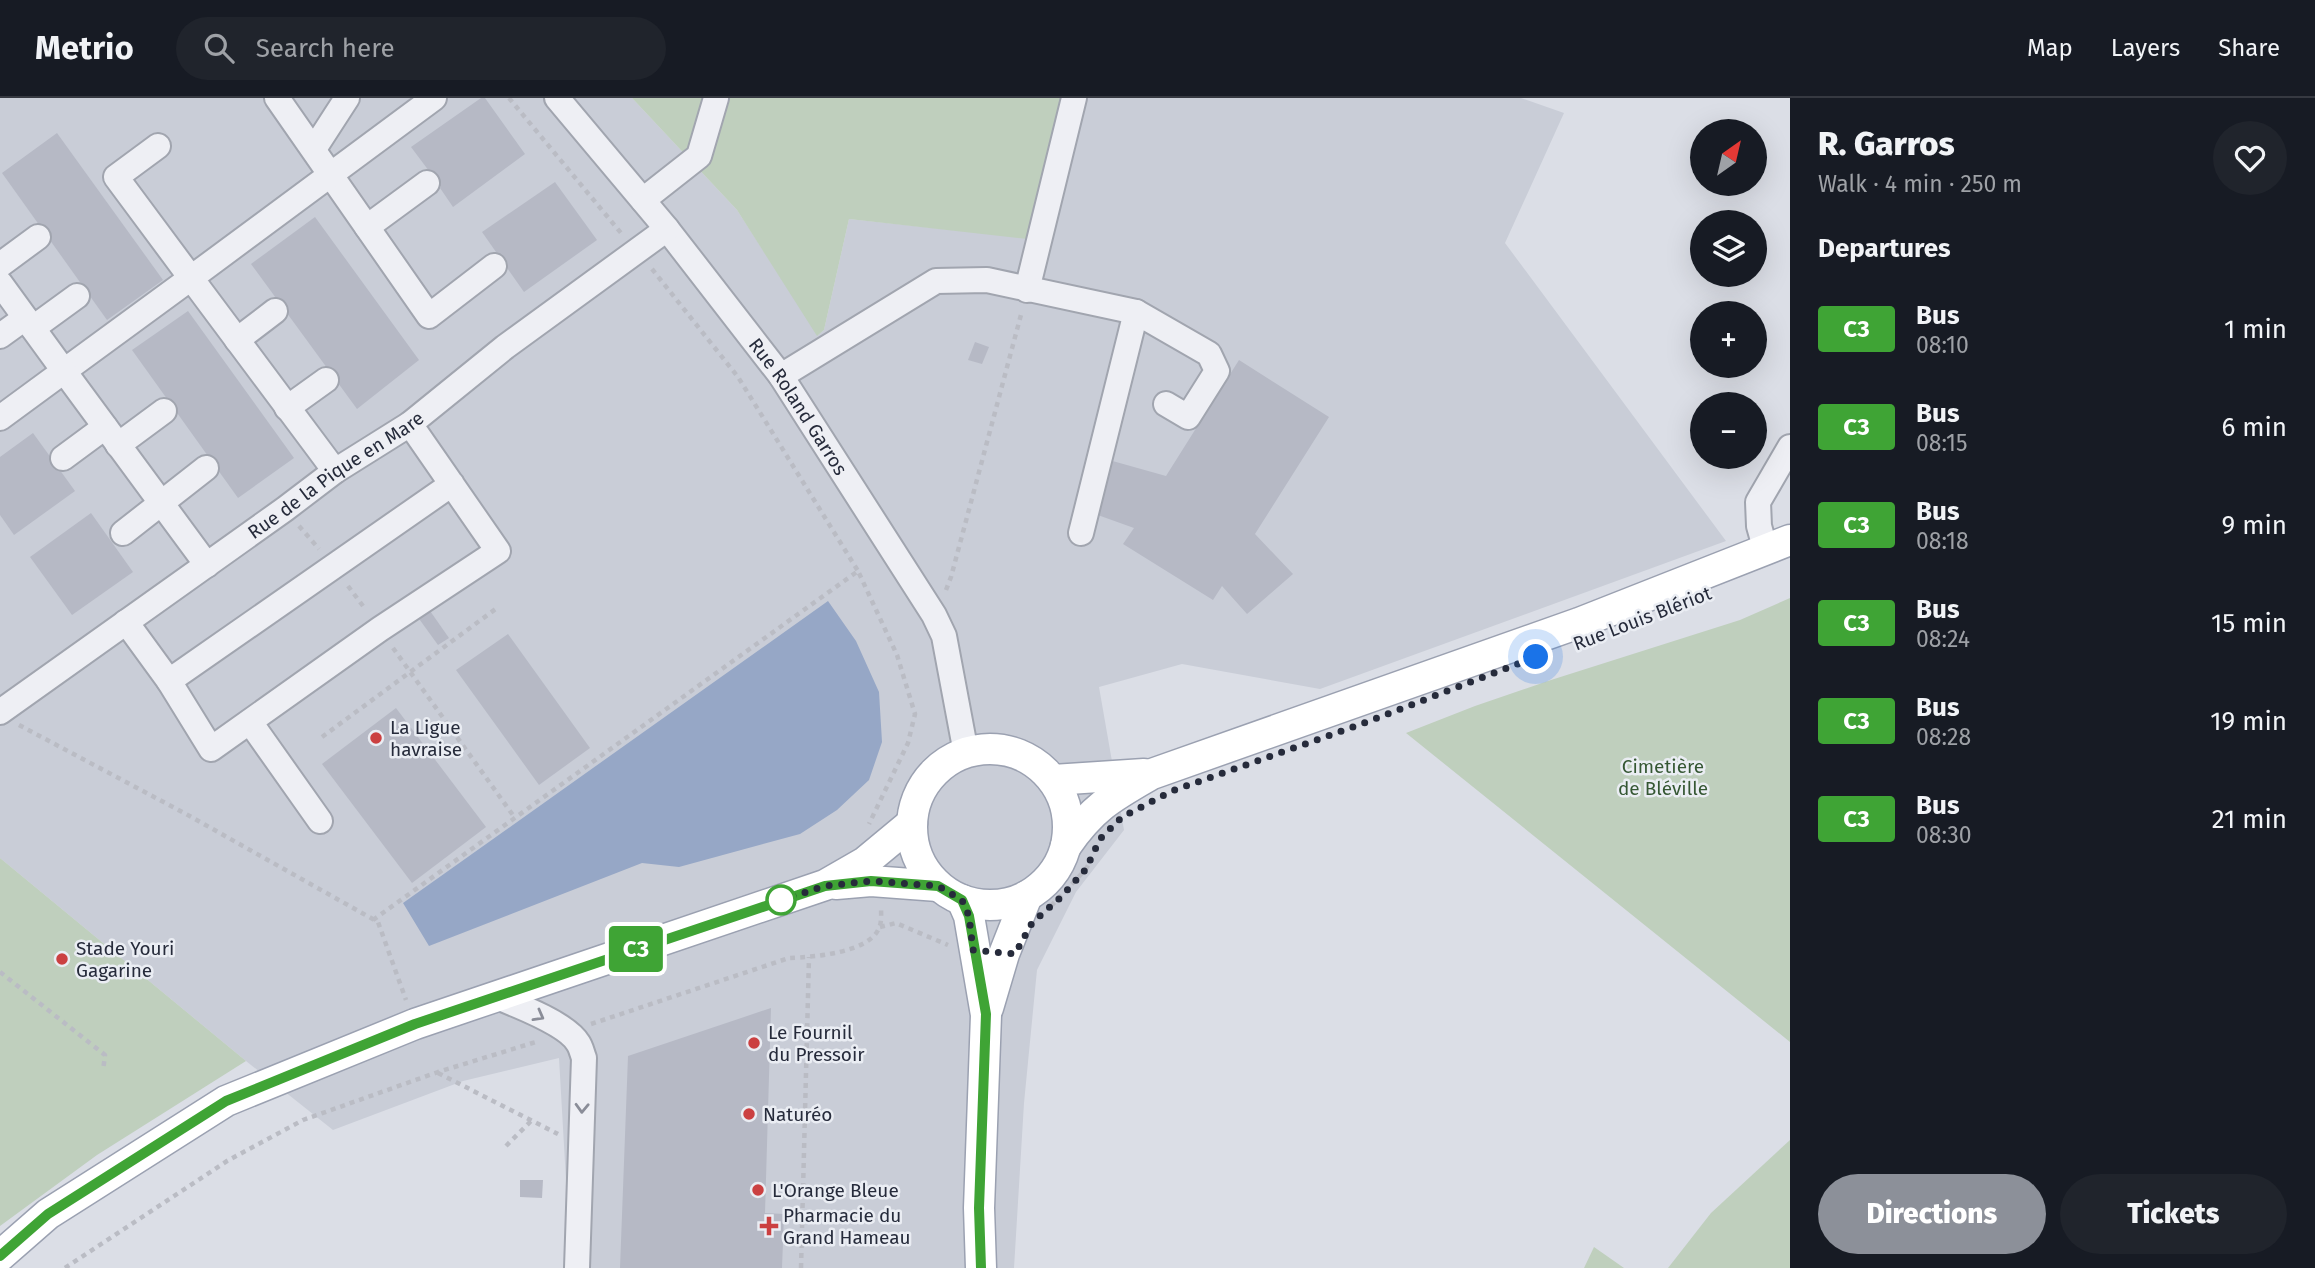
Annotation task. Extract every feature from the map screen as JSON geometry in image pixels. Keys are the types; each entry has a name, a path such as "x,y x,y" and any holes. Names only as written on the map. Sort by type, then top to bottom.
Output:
{"main road":[{"name":"Rue Louis Blériot","path":"1066,846 1083,822 1105,801 1152,774 1579,623 1778,546"},
{"path":"981,1268 979,1208 986,1014 969,916 950,893 926,873 913,841 912,823 922,787 941,766 965,752 990,748 1014,752 1035,763 1053,780 1064,802 1068,824 1066,846 1058,866 1044,883 1004,954 986,1014"},
{"name":"Rue Louis Blériot","path":"1053,780 1152,774"},
{"path":"0,1256 48,1214 226,1101 415,1024 825,886 865,862 912,823"},
{"path":"825,886 871,881 950,893 983,905 1034,905"}],"street":[{"path":"277,98 429,316 494,267"},
{"path":"314,149 347,98"},
{"path":"0,418 434,98"},
{"name":"Rue Roland Garros","path":"557,98 667,229 781,376 934,615 944,636 965,752"},
{"path":"643,200 699,156 716,98"},
{"path":"1027,290 1074,98"},
{"path":"158,146 116,177 335,471"},
{"path":"368,227 427,183"},
{"name":"Rue de la Pique en Mare","path":"6,717 126,622 335,471 410,424 505,347 667,229"},
{"path":"0,265 38,237"},
{"path":"781,376 936,281 987,280 1136,312 1209,354 1217,372 1188,416 1166,404"},
{"path":"0,283 206,565"},
{"path":"0,336 77,296"},
{"path":"237,340 275,312"},
{"path":"1081,533 1136,312"},
{"path":"287,408 326,380"},
{"path":"63,458 164,411"},
{"path":"126,622 169,681 211,749 380,629 498,551 410,424"},
{"path":"1778,546 1759,526 1758,502 1790,447"},
{"path":"122,533 206,468"},
{"path":"169,681 452,484"},
{"path":"250,722 320,821"},
{"path":"497,997 536,1013 567,1032 578,1041 584,1058 577,1268"}],"path":[{"path":"509,98 655,272 738,377 858,572 897,655 915,714 908,743 866,831"},
{"path":"934,615 951,578 1027,290"},
{"path":"285,509 333,565 515,818"},
{"path":"373,920 858,572"},
{"path":"322,737 497,608"},
{"path":"6,717 378,922 415,1024"},
{"path":"1034,905 1086,869 1096,849"},
{"path":"579,1028 789,958 809,957 863,946 880,927 882,900"},
{"path":"880,927 896,923 957,949 973,950"},
{"path":"801,1268 809,957"},
{"path":"0,972 104,1055 103,1071"},
{"path":"65,1268 228,1161 303,1120 438,1072 546,1039"},
{"path":"438,1072 581,1145"},
{"path":"506,1146 532,1120"}],"shaded area":[{"path":"0,98 632,98 737,210 818,335 824,330 849,219 1028,238 1075,98 1521,98 1564,113 1505,243 1726,541 1320,689 1182,664 1099,687 1124,830 1076,892 1037,970 1024,1103 1014,1268 571,1268 559,1058 463,1081 333,1130 0,858"}],"green space":[{"path":"632,98 1075,98 1028,239 849,219 824,330 817,336 737,210"},
{"name":"Cimetière de Bléville","path":"1790,598 1790,1042 1406,733 1551,680 1740,620"},
{"name":"Stade Youri Gagarine","path":"0,858 246,1061 97,1155 0,1226"},
{"path":"1790,1140 1790,1268 1668,1268 1711,1213"},
{"path":"1594,1247 1624,1268 1584,1268"}],"water":[{"path":"828,601 856,641 879,692 882,742 869,780 837,810 800,834 679,867 642,863 429,946 403,903"}],"building":[{"path":"481,98 485,98 525,154 453,207 411,147"},
{"path":"57,133 163,280 107,320 2,173"},
{"path":"555,182 597,240 524,292 482,232"},
{"path":"315,217 419,360 357,409 251,264"},
{"path":"188,311 294,458 238,498 132,350"},
{"path":"975,342 989,347 982,364 968,360"},
{"path":"1239,360 1329,417 1255,534 1293,574 1247,614 1222,586 1213,600 1123,544 1134,528 1095,514 1109,460 1166,476"},
{"path":"33,433 75,491 14,535 0,515 0,457"},
{"path":"91,513 133,572 72,615 30,557"},
{"path":"428,608 449,638 438,645 417,616"},
{"path":"508,634 590,748 539,785 456,670"},
{"path":"396,708 486,827 412,883 322,764"},
{"path":"771,1008 765,1213 784,1214 782,1268 620,1268 628,1056"},
{"path":"520,1180 543,1180 542,1198 520,1197"}],"bus line":[{"name":"C3","path":"0,1256 48,1214 226,1101 415,1024 589,964 825,886 871,881 913,882 938,886 962,900 969,916 986,1014 979,1208 981,1268"}],"place":[{"name":"La Ligue havraise","path":"376,738"},
{"name":"Stade Youri Gagarine","path":"62,959"},
{"name":"Le Fournil du Pressoir","path":"754,1043"},
{"name":"Naturéo","path":"749,1114"},
{"name":"L'Orange Bleue","path":"758,1190"},
{"name":"Pharmacie du Grand Hameau","path":"769,1226"}],"route":[{"path":"781,900 775,902 825,886 871,881 913,882 938,886 962,900 969,916 973,950 1015,954 1032,923 1061,897 1086,869 1100,839 1122,817 1172,791 1356,726 1536,657"}]}
